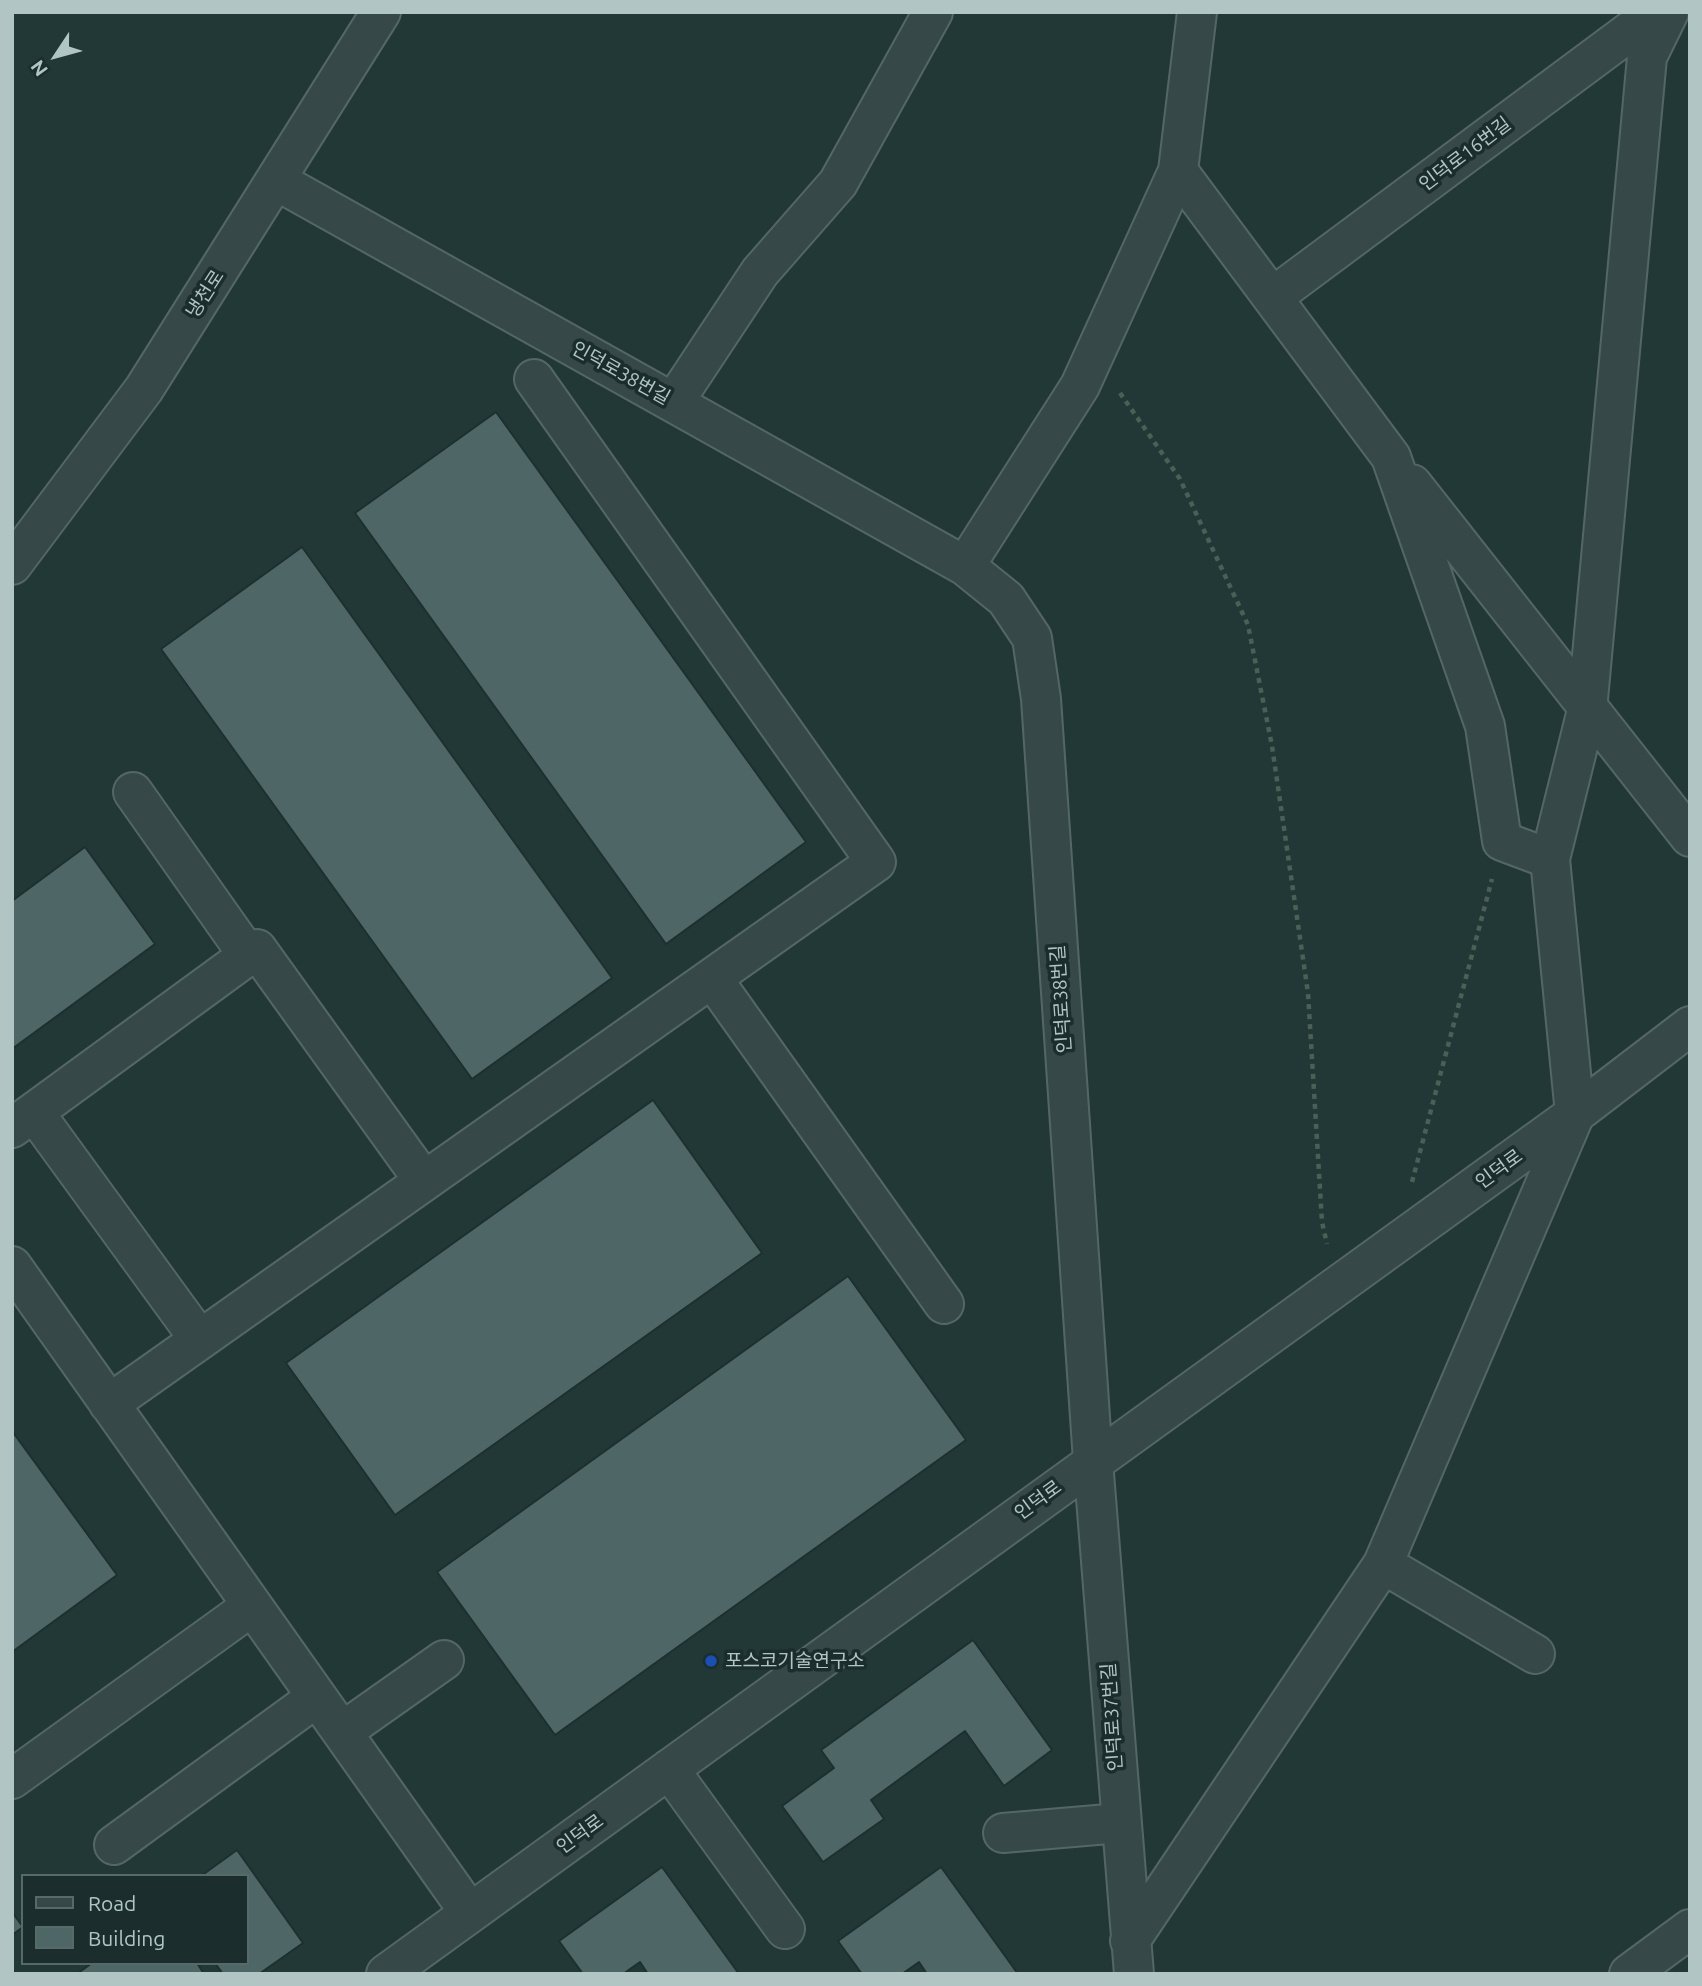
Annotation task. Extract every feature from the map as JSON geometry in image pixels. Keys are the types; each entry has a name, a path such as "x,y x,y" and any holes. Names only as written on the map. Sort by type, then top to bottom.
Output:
{"street":[{"name":"냉천로","path":"12,565 144,389 381,12"},
{"path":"674,402 760,272 838,183 933,12"},
{"path":"965,566 1087,371 1178,171 1197,12"},
{"name":"인덕로16번길","path":"1274,296 1656,12"},
{"path":"1132,1957 1383,1564 1575,1114 1550,859 1587,710 1647,57 1669,12"},
{"path":"1686,12 1690,18"},
{"path":"1178,171 1274,296 1391,457 1587,710 1690,836"},
{"name":"인덕로38번길","path":"277,181 965,566 1006,599 1031,638 1041,699 1093,1461"},
{"path":"109,1404 876,862 534,379"},
{"path":"1391,457 1485,726 1502,841 1550,859"},
{"path":"133,792 248,955"},
{"path":"200,1340 23,1120 248,955 257,949 424,1181"},
{"path":"712,978 944,1304"},
{"name":"인덕로","path":"386,1974 1575,1114 1674,1056 1690,1026"},
{"path":"12,1266 470,1913"},
{"name":"인덕로37번길","path":"1093,1461 1132,1957"},
{"path":"1383,1564 1535,1654"},
{"path":"12,1779 252,1606"},
{"path":"342,1732 444,1660"},
{"path":"114,1845 317,1697"},
{"path":"669,1769 785,1929"},
{"path":"1003,1833 1120,1823"},
{"path":"1629,1974 1690,1929"}],"path":[{"path":"1087,371 1180,479 1248,625 1272,746 1308,993 1322,1222 1338,1285"},
{"path":"1403,1239 1415,1163 1502,841"}],"building":[{"path":"496,412 806,842 666,944 355,513"},
{"path":"302,547 612,978 472,1079 161,649"},
{"path":"85,847 155,944 12,1049 12,901"},
{"path":"653,1100 762,1253 395,1515 286,1363"},
{"path":"848,1276 966,1440 555,1735 437,1572"},
{"path":"12,1431 117,1575 12,1652"},
{"path":"973,1640 1052,1750 1004,1786 965,1731 871,1800 884,1819 823,1862 782,1806 834,1768 821,1750"},
{"path":"237,1850 303,1943 259,1974 223,1974 216,1965 248,1965 248,1874 204,1874"},
{"path":"662,1867 739,1974 648,1974 640,1962 623,1974 583,1974 559,1941"},
{"path":"941,1867 1018,1974 927,1974 919,1962 902,1974 862,1974 838,1941"},
{"path":"12,1912 21,1928 12,1935"},
{"path":"89,1965 198,1965 204,1974 77,1974"}],"place":[{"name":"포스코기술연구소","path":"711,1661"}]}
